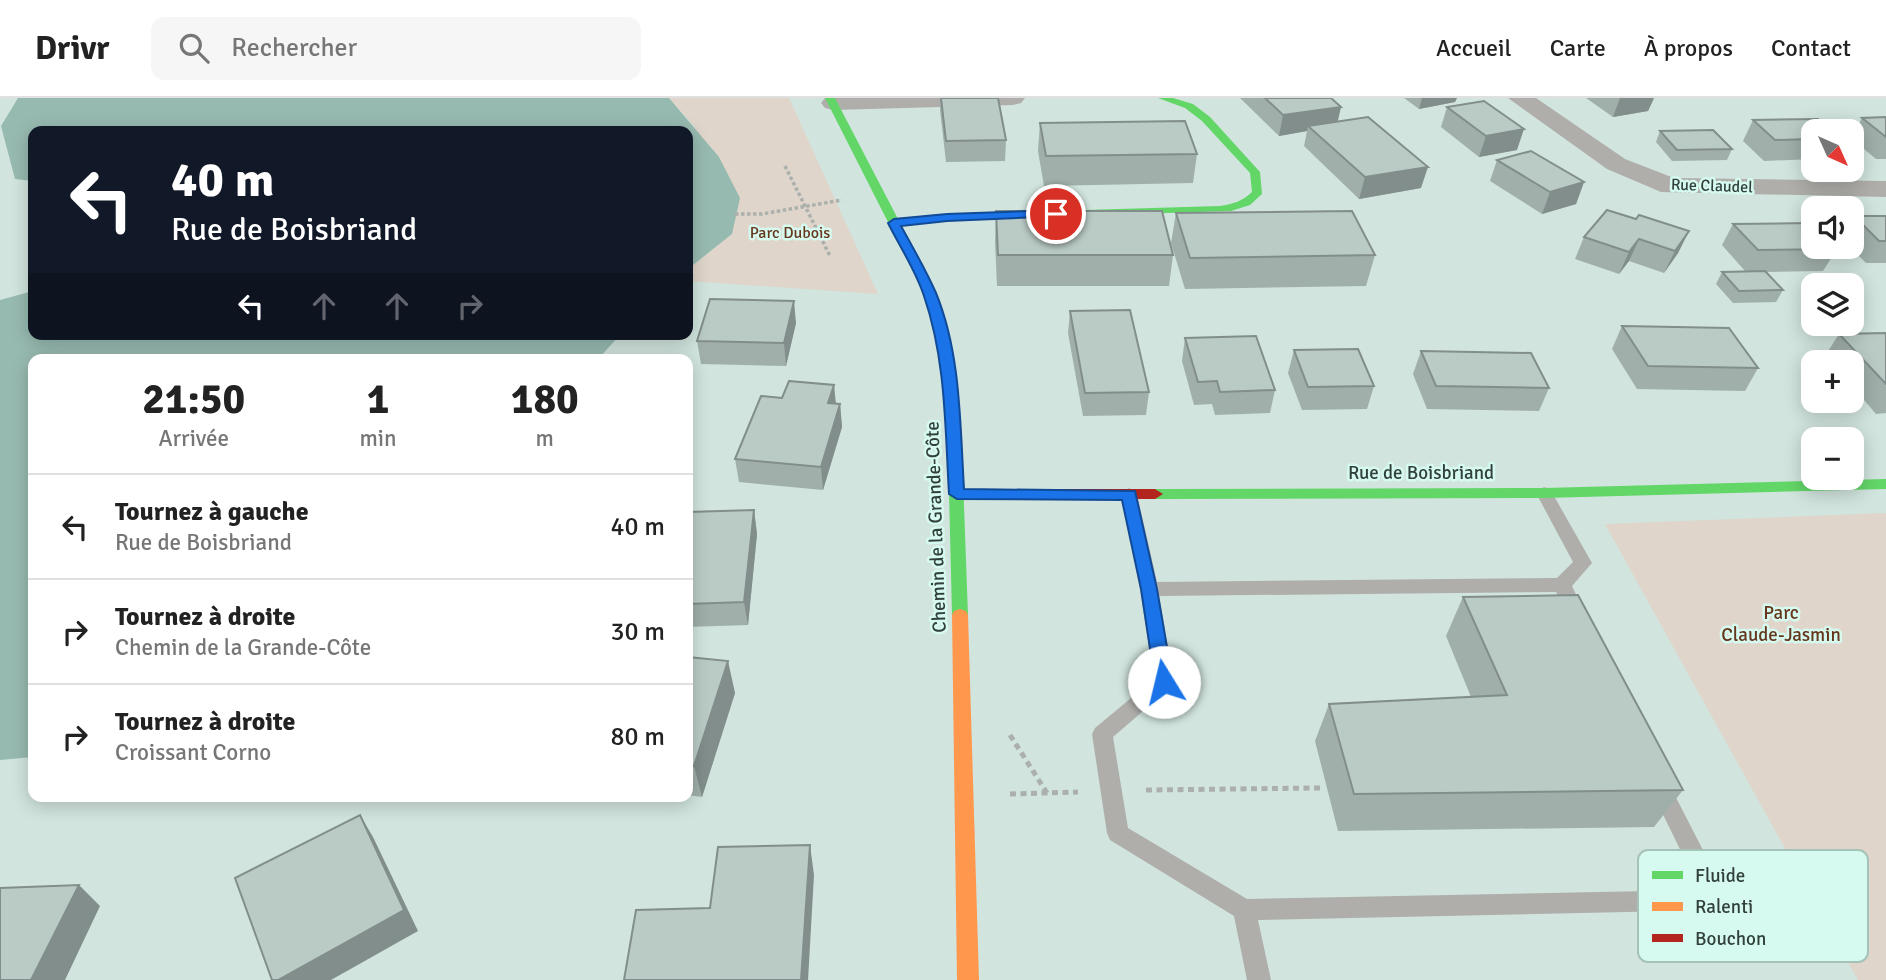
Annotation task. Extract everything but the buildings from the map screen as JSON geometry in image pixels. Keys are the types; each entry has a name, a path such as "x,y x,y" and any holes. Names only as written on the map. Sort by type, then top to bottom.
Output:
{"street":[{"path":"831,101 1013,98"},
{"path":"894,223 947,217 1233,208 1251,201 1258,192 1255,172 1197,111 1183,102 1163,98"},
{"name":"Rue Claudel","path":"1520,98 1616,164 1670,186 1886,189"},
{"name":"Chemin de la Grande-Côte","path":"831,101 930,293 942,334 950,384 957,494 968,980"},
{"name":"Rue de Boisbriand","path":"957,494 1544,493 1886,484"}],"lane":[{"path":"1149,589 1562,585 1583,563 1544,493"},
{"path":"1129,494 1149,589 1164,682 1102,734 1118,833 1244,910 1638,902"},
{"path":"1562,585 1586,634"},
{"path":"1651,767 1692,850"},
{"path":"1244,910 1259,980"}],"path":[{"path":"785,166 830,256"},
{"path":"735,214 762,214 843,199"},
{"path":"1005,728 1047,793"},
{"path":"1146,790 1320,788"},
{"path":"1003,794 1082,792"}],"green space":[{"name":"Parc Dubois","path":"669,98 789,98 878,294 693,281 693,265 732,234 694,126"},
{"name":"Parc Claude-Jasmin","path":"1886,513 1886,980 1858,980 1848,962 1868,962 1868,850 1786,850 1605,524"}],"shaded area":[{"path":"18,98 669,98 693,126 28,126 28,180 15,179 1,126"},
{"path":"693,126 719,157 740,198 732,234 693,265"},
{"path":"28,292 28,340 615,340 603,354 28,354 28,757 0,760 0,300"}],"traffic: fast":[{"path":"830,98 930,293 947,358 955,451 960,615"},
{"path":"894,223 947,217 1220,209 1231,208 1250,200 1258,192 1255,172 1206,119 1189,106 1163,98"},
{"path":"1155,494 1544,493 1886,484"}],"traffic: slow":[{"path":"960,615 968,980"}],"traffic: jam":[{"path":"956,494 1155,494"}],"route":[{"path":"1056,214 947,217 894,223 930,293 942,334 950,384 957,494 1129,494 1149,589 1164,682"}]}
